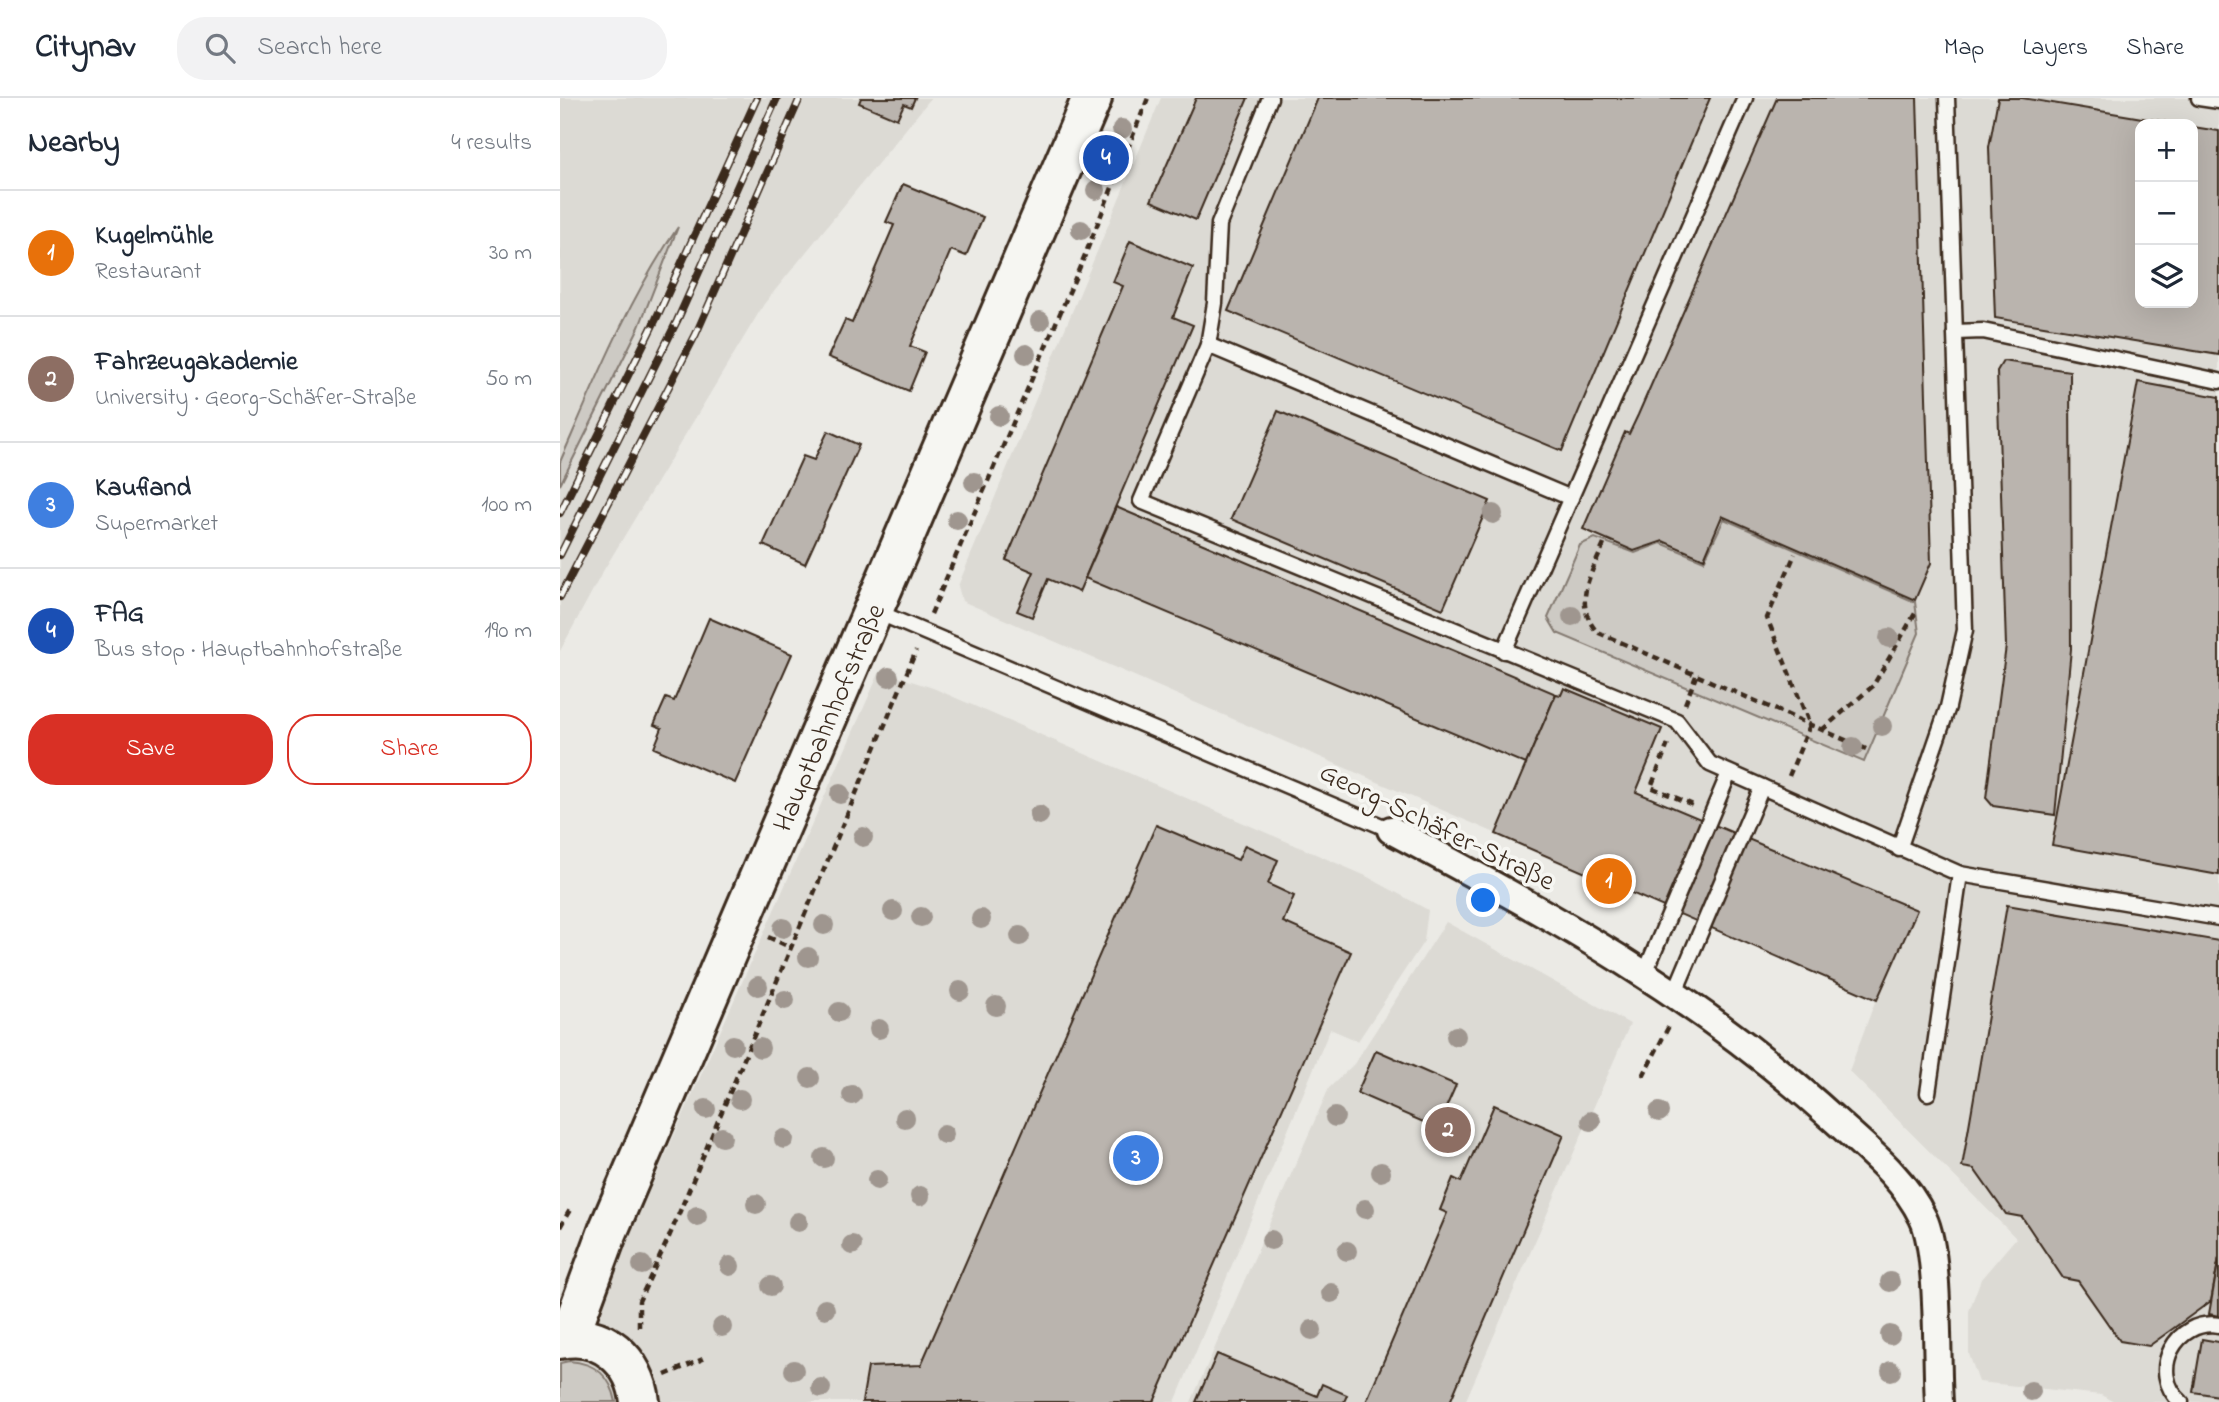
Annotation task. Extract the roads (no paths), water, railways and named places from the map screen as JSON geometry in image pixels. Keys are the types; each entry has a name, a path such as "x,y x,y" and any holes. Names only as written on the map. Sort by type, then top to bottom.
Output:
{"street":[{"name":"Hauptbahnhofstraße","path":"652,1389 636,1381 617,1353 586,1338 564,1338 1092,98"},
{"name":"Georg-Schäfer-Straße","path":"1391,830 1554,918 1675,992 1798,1086 1900,1181 1925,1220 1933,1266 1939,1402"}],"lane":[{"path":"1270,98 1219,224 1215,303 1208,345 1141,501 1677,721 1710,764 1961,874 2219,918"},
{"path":"1504,651 1745,98"},
{"path":"1899,849 1948,707 1965,630 1947,98"},
{"path":"2199,98 2219,101"},
{"path":"1955,332 1983,331 2219,381"},
{"path":"1208,345 1571,498"},
{"name":"Georg-Schäfer-Straße","path":"875,611 1391,830"},
{"path":"1645,973 1729,773"},
{"path":"1675,992 1762,787"},
{"path":"1928,1093 1961,874"},
{"path":"2181,1402 2172,1394 2164,1367 2171,1346 2189,1331 2208,1323 2219,1325"}],"railway":[{"path":"560,513 656,319 757,98"},
{"path":"560,555 677,321 777,98"},
{"path":"560,597 696,334 800,98"}],"place":[{"name":"FAG","path":"1106,158"},
{"name":"Kugelmühle","path":"1609,881"},
{"name":"Fahrzeugakademie","path":"1448,1130"},
{"name":"Kaufland","path":"1136,1158"}]}
